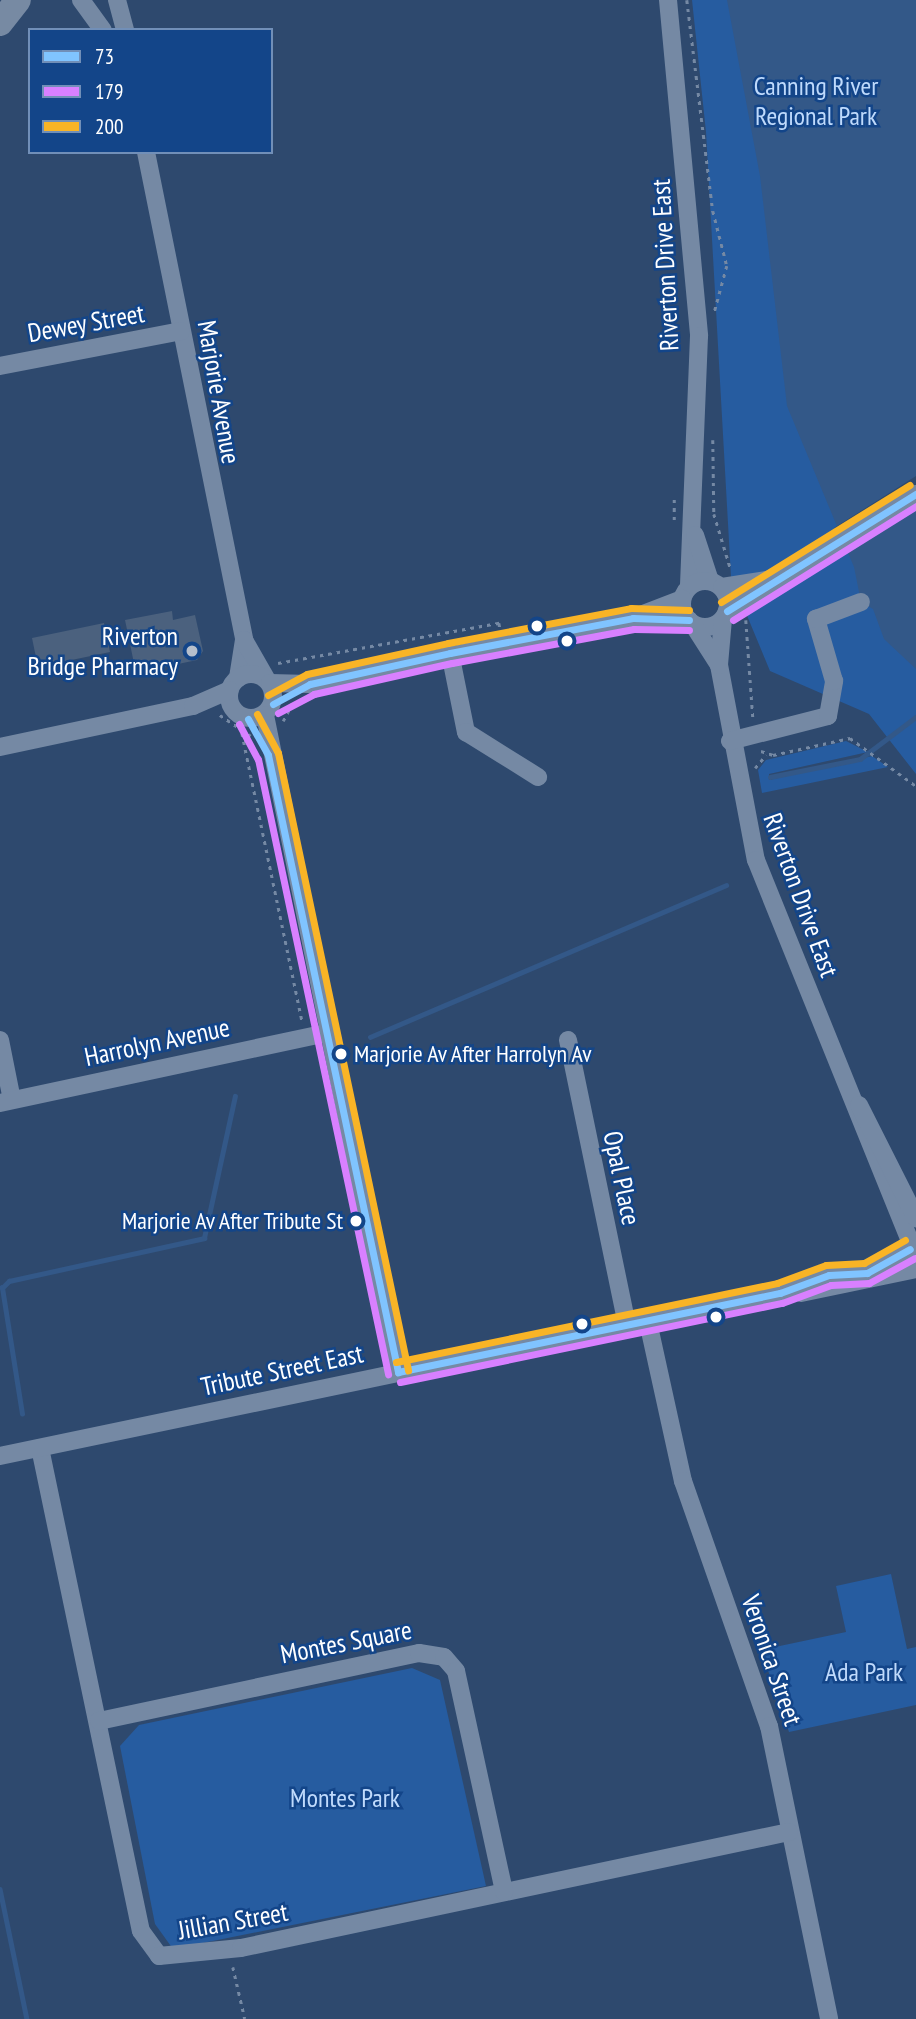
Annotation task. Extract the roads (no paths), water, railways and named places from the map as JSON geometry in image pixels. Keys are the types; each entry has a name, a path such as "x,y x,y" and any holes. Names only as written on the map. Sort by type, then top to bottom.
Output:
{"highway":[{"path":"0,23 18,0"}],"street":[{"path":"0,23 36,0"},
{"path":"81,0 102,28"},
{"path":"117,0 124,28"},
{"name":"Riverton Drive East","path":"668,0 699,336 692,528 686,593 690,622 719,665"},
{"name":"Marjorie Avenue","path":"146,154 244,640 269,682 251,720"},
{"name":"Dewey Street","path":"0,366 181,331"},
{"path":"633,618 711,626 782,577 916,494"},
{"name":"Riverton Drive East","path":"692,528 725,615 719,665 730,741 756,860 913,1246"},
{"path":"0,747 193,706 249,674 269,682 310,684 450,653 633,618 713,579 782,577"},
{"path":"730,741 828,716 834,681 816,619 861,602"},
{"name":"Marjorie Avenue","path":"244,640 234,684 268,755 398,1372"},
{"path":"450,653 466,732 538,777"},
{"path":"193,706 251,720 310,684"},
{"name":"Harrolyn Avenue","path":"6,1101 326,1033"},
{"path":"0,1040 6,1101"},
{"name":"Opal Place","path":"568,1041 627,1325"},
{"name":"Riverton Drive East","path":"851,1094 877,1131 916,1218"},
{"name":"Tribute Street East","path":"780,1293 829,1275 879,1269 913,1246"},
{"name":"Tribute Street East","path":"0,1456 780,1293 916,1269"},
{"name":"Veronica Street","path":"648,1322 683,1481 766,1717 829,2019"},
{"name":"Jillian Street","path":"40,1448 148,1947 175,1959 229,1950 789,1832"},
{"name":"Montes Square","path":"99,1721 419,1653 444,1657 456,1671 504,1892"}],"waterway":[{"path":"770,777 860,759 916,717"},
{"path":"370,1037 726,885"},
{"path":"22,1414 2,1288 9,1281 204,1238 235,1096"},
{"path":"0,1889 27,2019"}],"place":[{"name":"Riverton Bridge Pharmacy","path":"192,651"},
{"name":"Marjorie Av After Harrolyn Av","path":"341,1054"},
{"name":"Marjorie Av After Tribute St","path":"356,1221"}],"park label":[{"name":"Canning River Regional Park","path":"816,101"},
{"name":"Ada Park","path":"864,1672"},
{"name":"Montes Park","path":"345,1798"}]}
